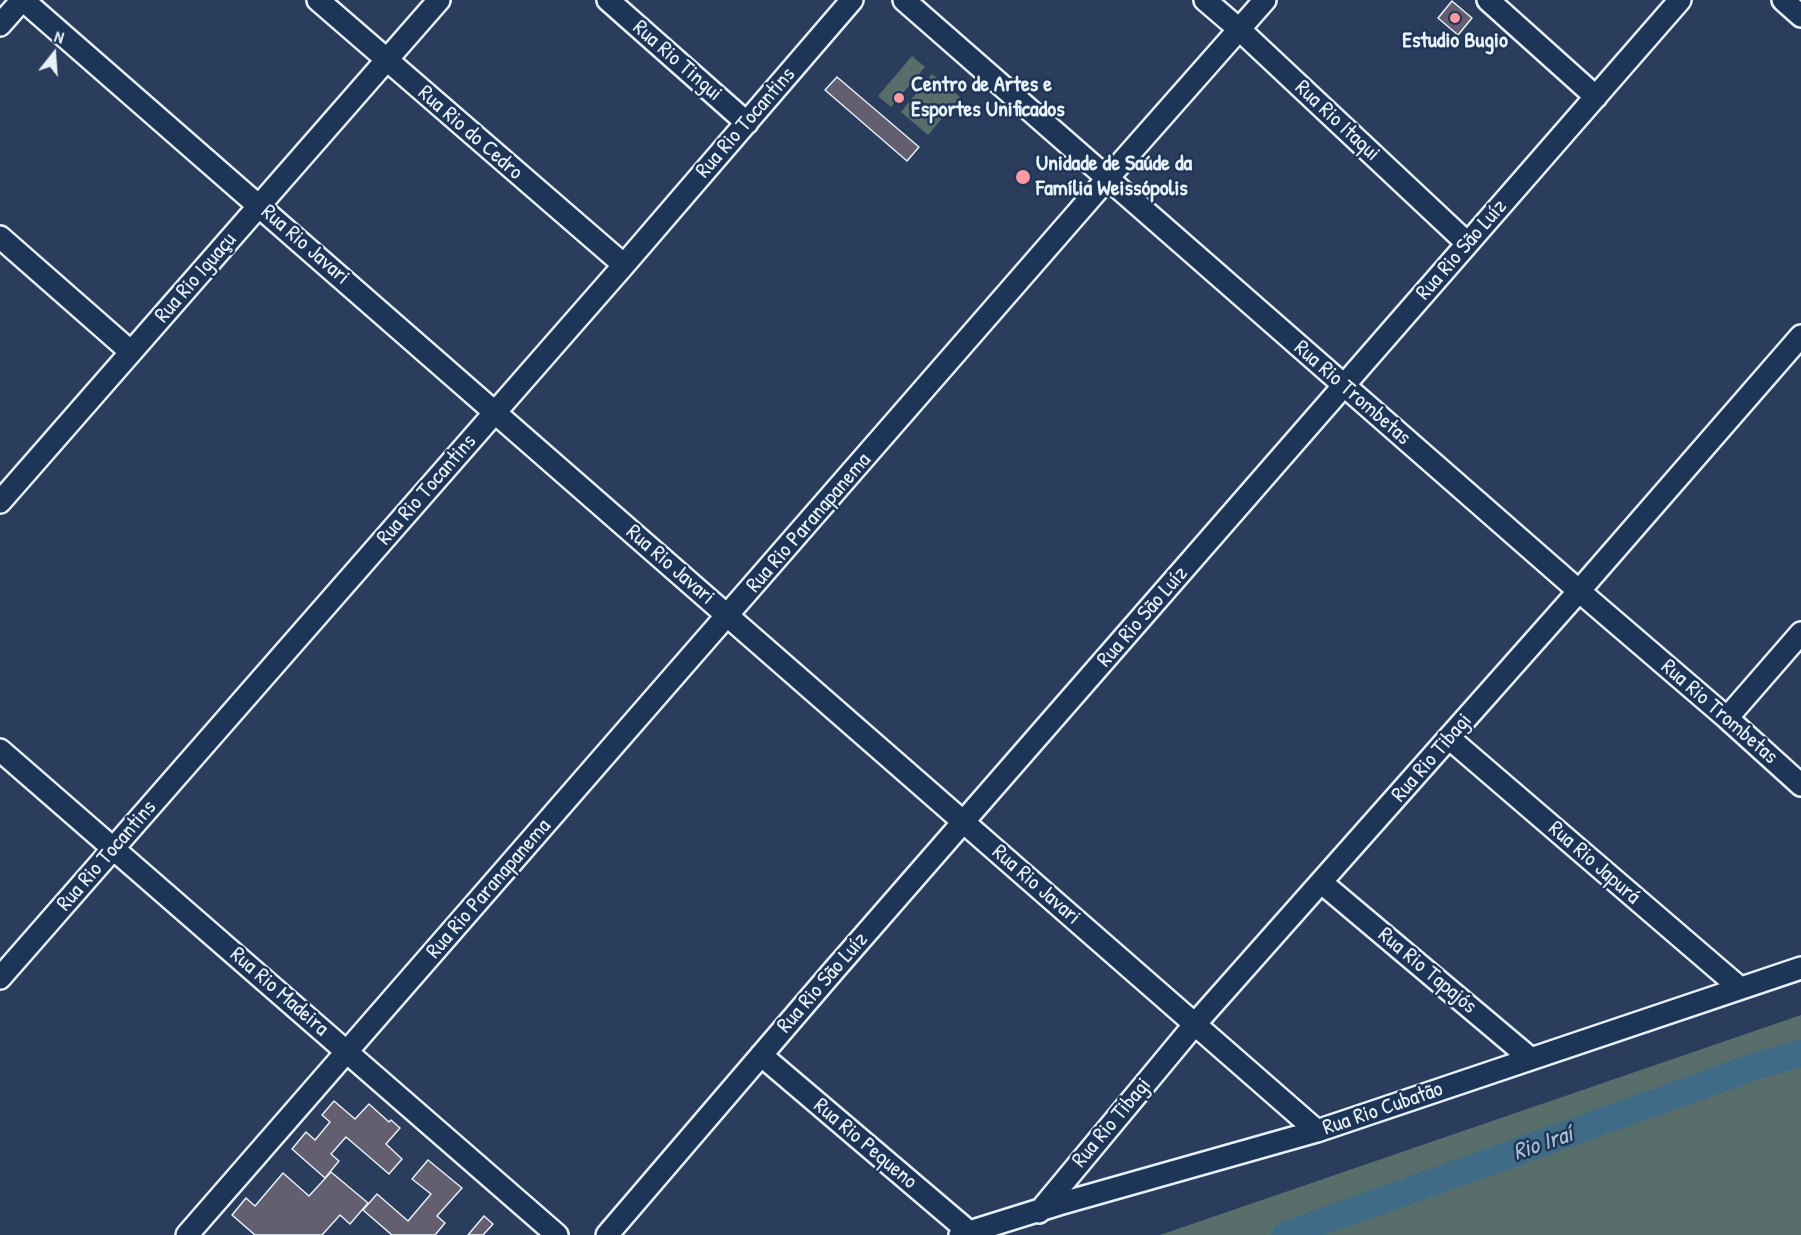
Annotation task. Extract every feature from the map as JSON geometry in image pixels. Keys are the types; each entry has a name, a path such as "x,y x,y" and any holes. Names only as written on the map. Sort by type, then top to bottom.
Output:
{"street":[{"path":"0,25 22,0"},
{"name":"Rua Rio Javari","path":"22,0 260,205 1317,1131"},
{"name":"Rua Rio do Cedro","path":"318,0 624,265"},
{"name":"Rua Rio Iguaçu","path":"2,497 439,0"},
{"name":"Rua Rio Tingui","path":"608,0 747,123"},
{"name":"Rua Rio Tocantins","path":"0,978 624,265 852,0"},
{"name":"Rua Rio Trombetas","path":"904,0 1727,718 1801,786"},
{"name":"Rua Rio Itaqui","path":"1205,0 1240,30 1467,243"},
{"name":"Rua Rio Paranapanema","path":"187,1235 1107,178 1265,0"},
{"path":"1488,0 1596,98"},
{"name":"Rua Rio São Luíz","path":"607,1235 761,1055 1680,0"},
{"path":"1783,0 1801,16"},
{"path":"0,237 131,352"},
{"name":"Rua Rio Tibagi","path":"1039,1212 1196,1024 1801,336"},
{"path":"1727,718 1801,633"},
{"name":"Rua Rio Japurá","path":"1449,738 1740,988"},
{"name":"Rua Rio Madeira","path":"0,750 557,1235"},
{"name":"Rua Rio Tapajós","path":"1322,883 1531,1059"},
{"name":"Rua Rio Cubatão","path":"964,1234 1059,1204 1317,1131 1801,968"},
{"name":"Rua Rio Pequeno","path":"761,1055 964,1234"},
{"name":"Rua Rio Tibagi","path":"1059,1204 1064,1180"}],"green space":[{"path":"912,56 925,67 891,107 878,96"},
{"path":"932,74 960,97 928,135 901,112"},
{"path":"1801,1015 1801,1235 1160,1235"}],"building":[{"name":"Estudio Bugio","path":"1452,1 1472,18 1458,35 1438,18"},
{"path":"837,77 919,147 907,161 825,90"},
{"path":"334,1101 355,1119 369,1104 389,1122 391,1120 400,1128 386,1144 402,1159 389,1174 346,1137 331,1154 339,1161 325,1178 292,1149 306,1132 315,1140 330,1122 322,1115"},
{"path":"428,1160 462,1188 437,1216 445,1223 435,1235 392,1235 363,1210 377,1194 408,1221 431,1194 412,1179"},
{"path":"331,1172 368,1203 350,1224 340,1215 322,1235 255,1235 232,1215 246,1198 255,1206 283,1173 309,1196"},
{"path":"484,1216 493,1224 483,1235 468,1235"}],"waterway":[{"name":"Rio Iraí","path":"1285,1235 1759,1065 1801,1053"}],"place":[{"name":"Estudio Bugio","path":"1455,18"},
{"name":"Centro de Artes e Esportes Unificados","path":"899,98"},
{"name":"Unidade de Saúde da Família Weissópolis","path":"1023,177"}]}
